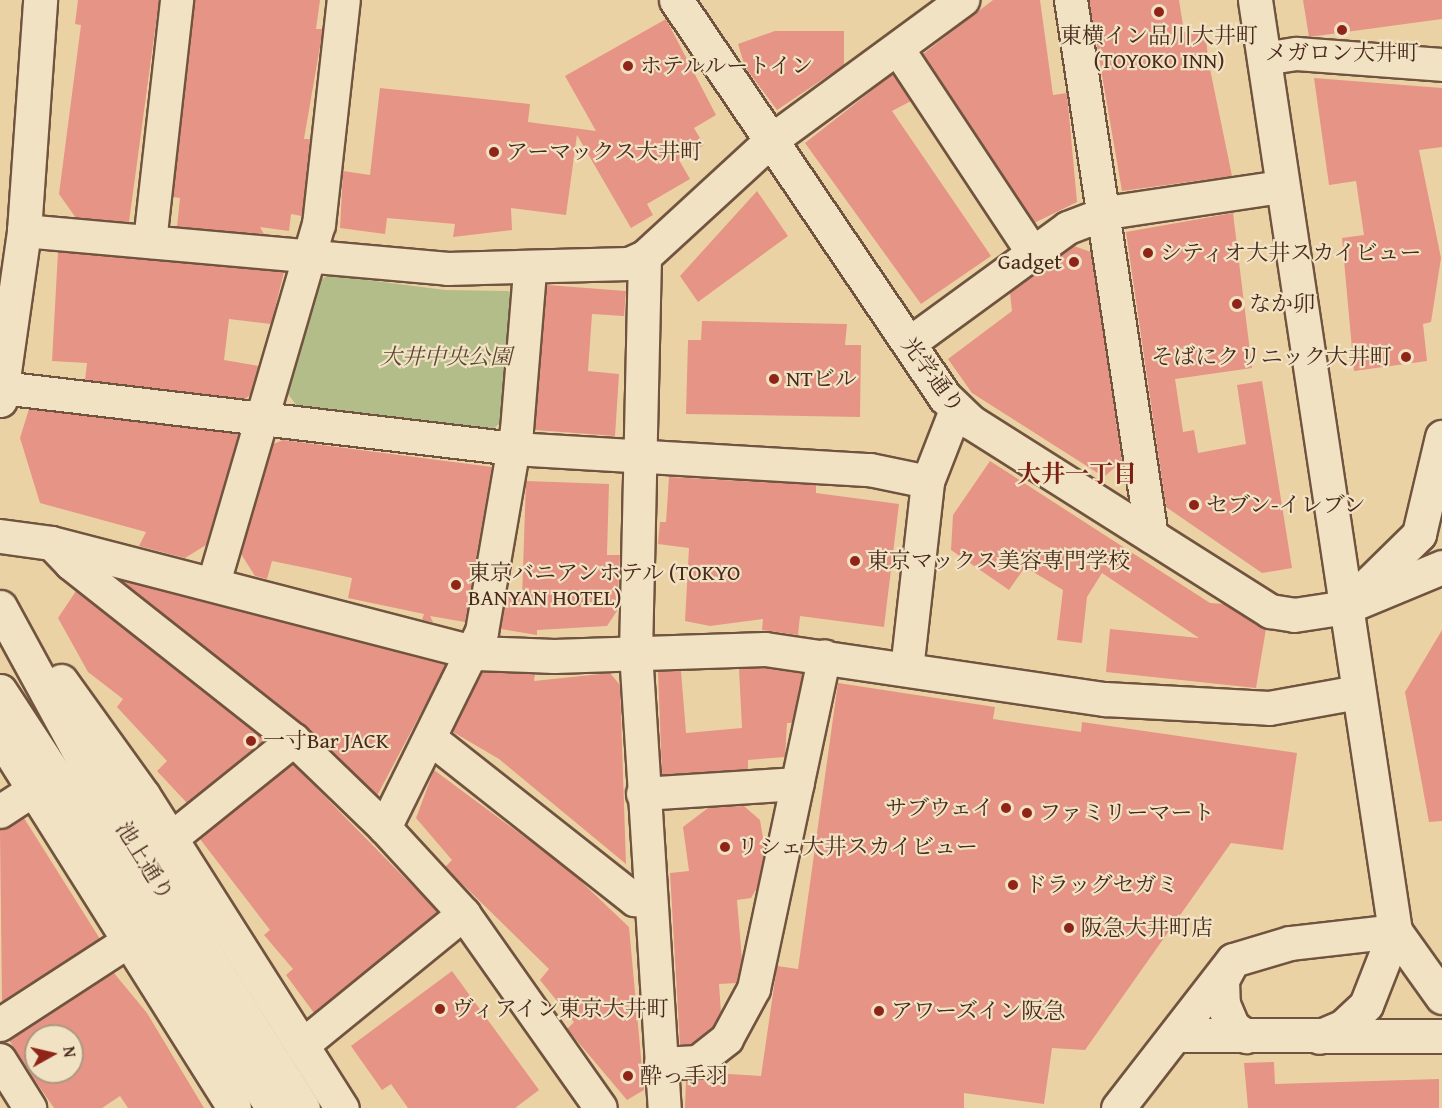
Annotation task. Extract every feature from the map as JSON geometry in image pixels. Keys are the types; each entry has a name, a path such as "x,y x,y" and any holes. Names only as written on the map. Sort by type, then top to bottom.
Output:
{"street":[{"path":"40,0 24,231 1,394 264,418 514,449 870,470 928,482"},
{"path":"150,242 177,0"},
{"path":"214,583 311,258 344,0"},
{"name":"光学通り","path":"676,0 770,142 956,410 1270,611 1294,615 1346,607 1442,567"},
{"path":"24,231 311,258 530,271 628,264 645,257 770,142 963,0"},
{"path":"1071,0 1107,213 1152,537"},
{"path":"1255,0 1395,931 1442,997"},
{"path":"898,49 1033,253"},
{"path":"1264,59 1297,54 1442,64"},
{"path":"909,344 1068,228 1107,213 1282,188"},
{"path":"645,257 636,652 642,794 665,1108"},
{"path":"385,828 476,653 514,449 530,271"},
{"path":"907,670 928,482 956,410"},
{"path":"1346,607 1432,526 1442,437"},
{"path":"0,536 51,543 214,583 416,641 476,653 765,649 825,656 1105,699 1269,708 1358,692"},
{"path":"51,543 71,564 294,740 385,828 464,914 601,1108"},
{"path":"6,617 56,675 171,839 342,1108"},
{"name":"池上通り","path":"6,617 211,990 273,1108"},
{"path":"661,1064 698,1062 727,1039 754,989 825,656"},
{"name":"池上通り","path":"0,691 211,990 303,1108"},
{"path":"0,736 31,792 234,1108"},
{"path":"431,739 635,900 649,902"},
{"path":"171,839 294,740"},
{"path":"642,794 798,784"},
{"path":"0,812 31,792"},
{"path":"302,1046 464,914"},
{"path":"1118,1108 1177,1035 1204,992 1233,960 1290,943 1395,931"},
{"path":"1319,1037 1342,1027 1366,1005 1395,931"},
{"path":"0,1025 128,942"},
{"path":"1233,960 1222,980 1222,1004 1233,1027 1246,1036"},
{"path":"1177,1035 1442,1036"},
{"path":"0,1060 30,1108"}],"green space":[{"name":"大井中央公園","path":"328,275 445,290 508,291 519,297 511,415 490,431 297,406 284,389 314,284"}],"building":[{"path":"78,0 159,0 129,222 76,218 59,194 81,25 75,24"},
{"path":"195,0 320,0 316,29 323,29 304,139 310,139 302,216 291,214 289,231 260,227 264,234 177,227 180,198 173,197"},
{"path":"993,0 1040,0 1053,95 1067,93 1077,202 1034,223 923,54"},
{"path":"1089,0 1179,0 1184,32 1205,30 1208,57 1186,60 1186,67 1210,69 1232,176 1122,191"},
{"name":"メガロン大井町","path":"1303,0 1442,0 1442,19 1309,37"},
{"path":"666,19 716,115 694,128 704,145 679,160 690,179 647,204 653,215 631,228 577,135 566,215 511,208 512,230 453,237 455,224 387,218 385,234 340,228 343,171 370,175 380,88 530,104 528,122 596,131 565,76"},
{"path":"775,31 844,31 844,65 777,110 745,67 738,44"},
{"path":"893,74 911,101 892,111 991,256 921,304 805,143"},
{"path":"1314,78 1442,88 1442,147 1419,150 1441,258 1431,322 1423,324 1427,361 1354,371 1342,238 1364,235 1356,181 1329,185"},
{"path":"757,191 788,236 698,302 680,276"},
{"path":"1233,213 1252,368 1175,379 1183,432 1194,430 1198,453 1246,444 1237,385 1262,381 1292,568 1262,573 1166,507 1126,232"},
{"path":"1074,246 1091,252 1122,461 1104,477 972,393 948,359 1012,311 1010,293"},
{"path":"58,252 284,272 271,324 229,319 224,360 259,366 250,395 245,399 85,380 87,363 52,361"},
{"path":"547,285 626,291 624,316 592,314 588,371 619,374 615,436 535,430"},
{"name":"NTビル","path":"702,321 847,324 845,345 861,345 860,417 686,414 688,340 701,340"},
{"path":"29,409 239,434 206,545 185,558 139,546 146,532 40,503 20,438"},
{"path":"283,440 492,467 465,622 430,616 433,622 422,620 424,614 348,598 352,578 311,569 272,561 267,579 255,576 241,554 273,444"},
{"path":"990,461 1210,603 1224,604 1266,629 1256,688 1106,672 1110,629 1199,638 1102,573 1087,597 1082,643 1057,640 1063,590 1025,567 1009,590 951,550 953,515"},
{"path":"669,477 816,485 816,493 899,504 884,627 800,616 798,635 762,630 763,619 710,626 685,621 689,548 658,544 660,522 666,522"},
{"path":"526,481 609,484 607,555 620,555 617,611 607,626 537,630 537,635 501,629 506,597 522,598"},
{"path":"123,582 446,665 377,796 305,726"},
{"path":"76,591 265,740 187,803 157,771 167,761 117,707 123,699 88,672 58,618"},
{"path":"1442,630 1442,821 1429,822 1405,692"},
{"path":"764,668 803,674 792,723 787,723 785,757 748,760 748,769 662,775 658,671 681,671 686,733 742,728 739,669"},
{"path":"482,672 535,674 534,681 610,673 620,685 626,864 499,759 453,732"},
{"path":"838,683 995,707 993,719 1081,732 1082,722 1297,753 1283,850 1231,843 1085,1050 1052,1048 1044,1104 964,1093 964,1108 685,1108 686,1081 713,1073 761,1076 777,966 798,969"},
{"path":"293,764 438,912 314,1013 286,975 293,969 264,935 270,930 200,839"},
{"path":"434,770 569,870 629,927 644,1090 627,1100 567,1029 574,1022 540,980 549,969 445,867 452,860 416,818"},
{"path":"744,806 760,820 765,850 757,888 751,898 737,900 742,960 737,983 719,984 721,1013 713,1027 691,1044 680,1045 670,873 689,871 683,827 708,808"},
{"path":"24,818 100,939 2,1002 0,830"},
{"name":"ヴィアイン東京大井町","path":"452,971 539,1090 515,1108 408,1108 391,1084 382,1090 351,1046"},
{"path":"114,973 147,1013 204,1108 128,1108 120,1096 102,1108 54,1108 37,1084 84,1084 84,1024 34,1024"},
{"path":"24,1030 24,1063 9,1040"},
{"path":"1274,1062 1275,1084 1439,1079 1439,1108 1248,1108 1244,1063"}],"place":[{"name":"東横イン品川大井町 (TOYOKO INN)","path":"1159,12"},
{"name":"メガロン大井町","path":"1342,30"},
{"name":"ホテルルートイン","path":"628,66"},
{"name":"アーマックス大井町","path":"494,152"},
{"name":"シティオ大井スカイビュー","path":"1148,253"},
{"name":"Gadget","path":"1074,262"},
{"name":"なか卯","path":"1237,304"},
{"name":"そばにクリニック大井町","path":"1406,357"},
{"name":"NTビル","path":"774,379"},
{"name":"セブン-イレブン","path":"1194,505"},
{"name":"東京マックス美容専門学校","path":"855,561"},
{"name":"東京バニアンホテル (TOKYO BANYAN HOTEL)","path":"456,585"},
{"name":"一寸Bar JACK","path":"251,741"},
{"name":"サブウェイ","path":"1006,808"},
{"name":"ファミリーマート","path":"1027,813"},
{"name":"リシェ大井スカイビュー","path":"725,847"},
{"name":"ドラッグセガミ","path":"1013,885"},
{"name":"阪急大井町店","path":"1069,928"},
{"name":"ヴィアイン東京大井町","path":"440,1009"},
{"name":"アワーズイン阪急","path":"879,1011"},
{"name":"酔っ手羽","path":"628,1076"}],"district":[{"name":"大井一丁目","path":"1077,474"}]}
